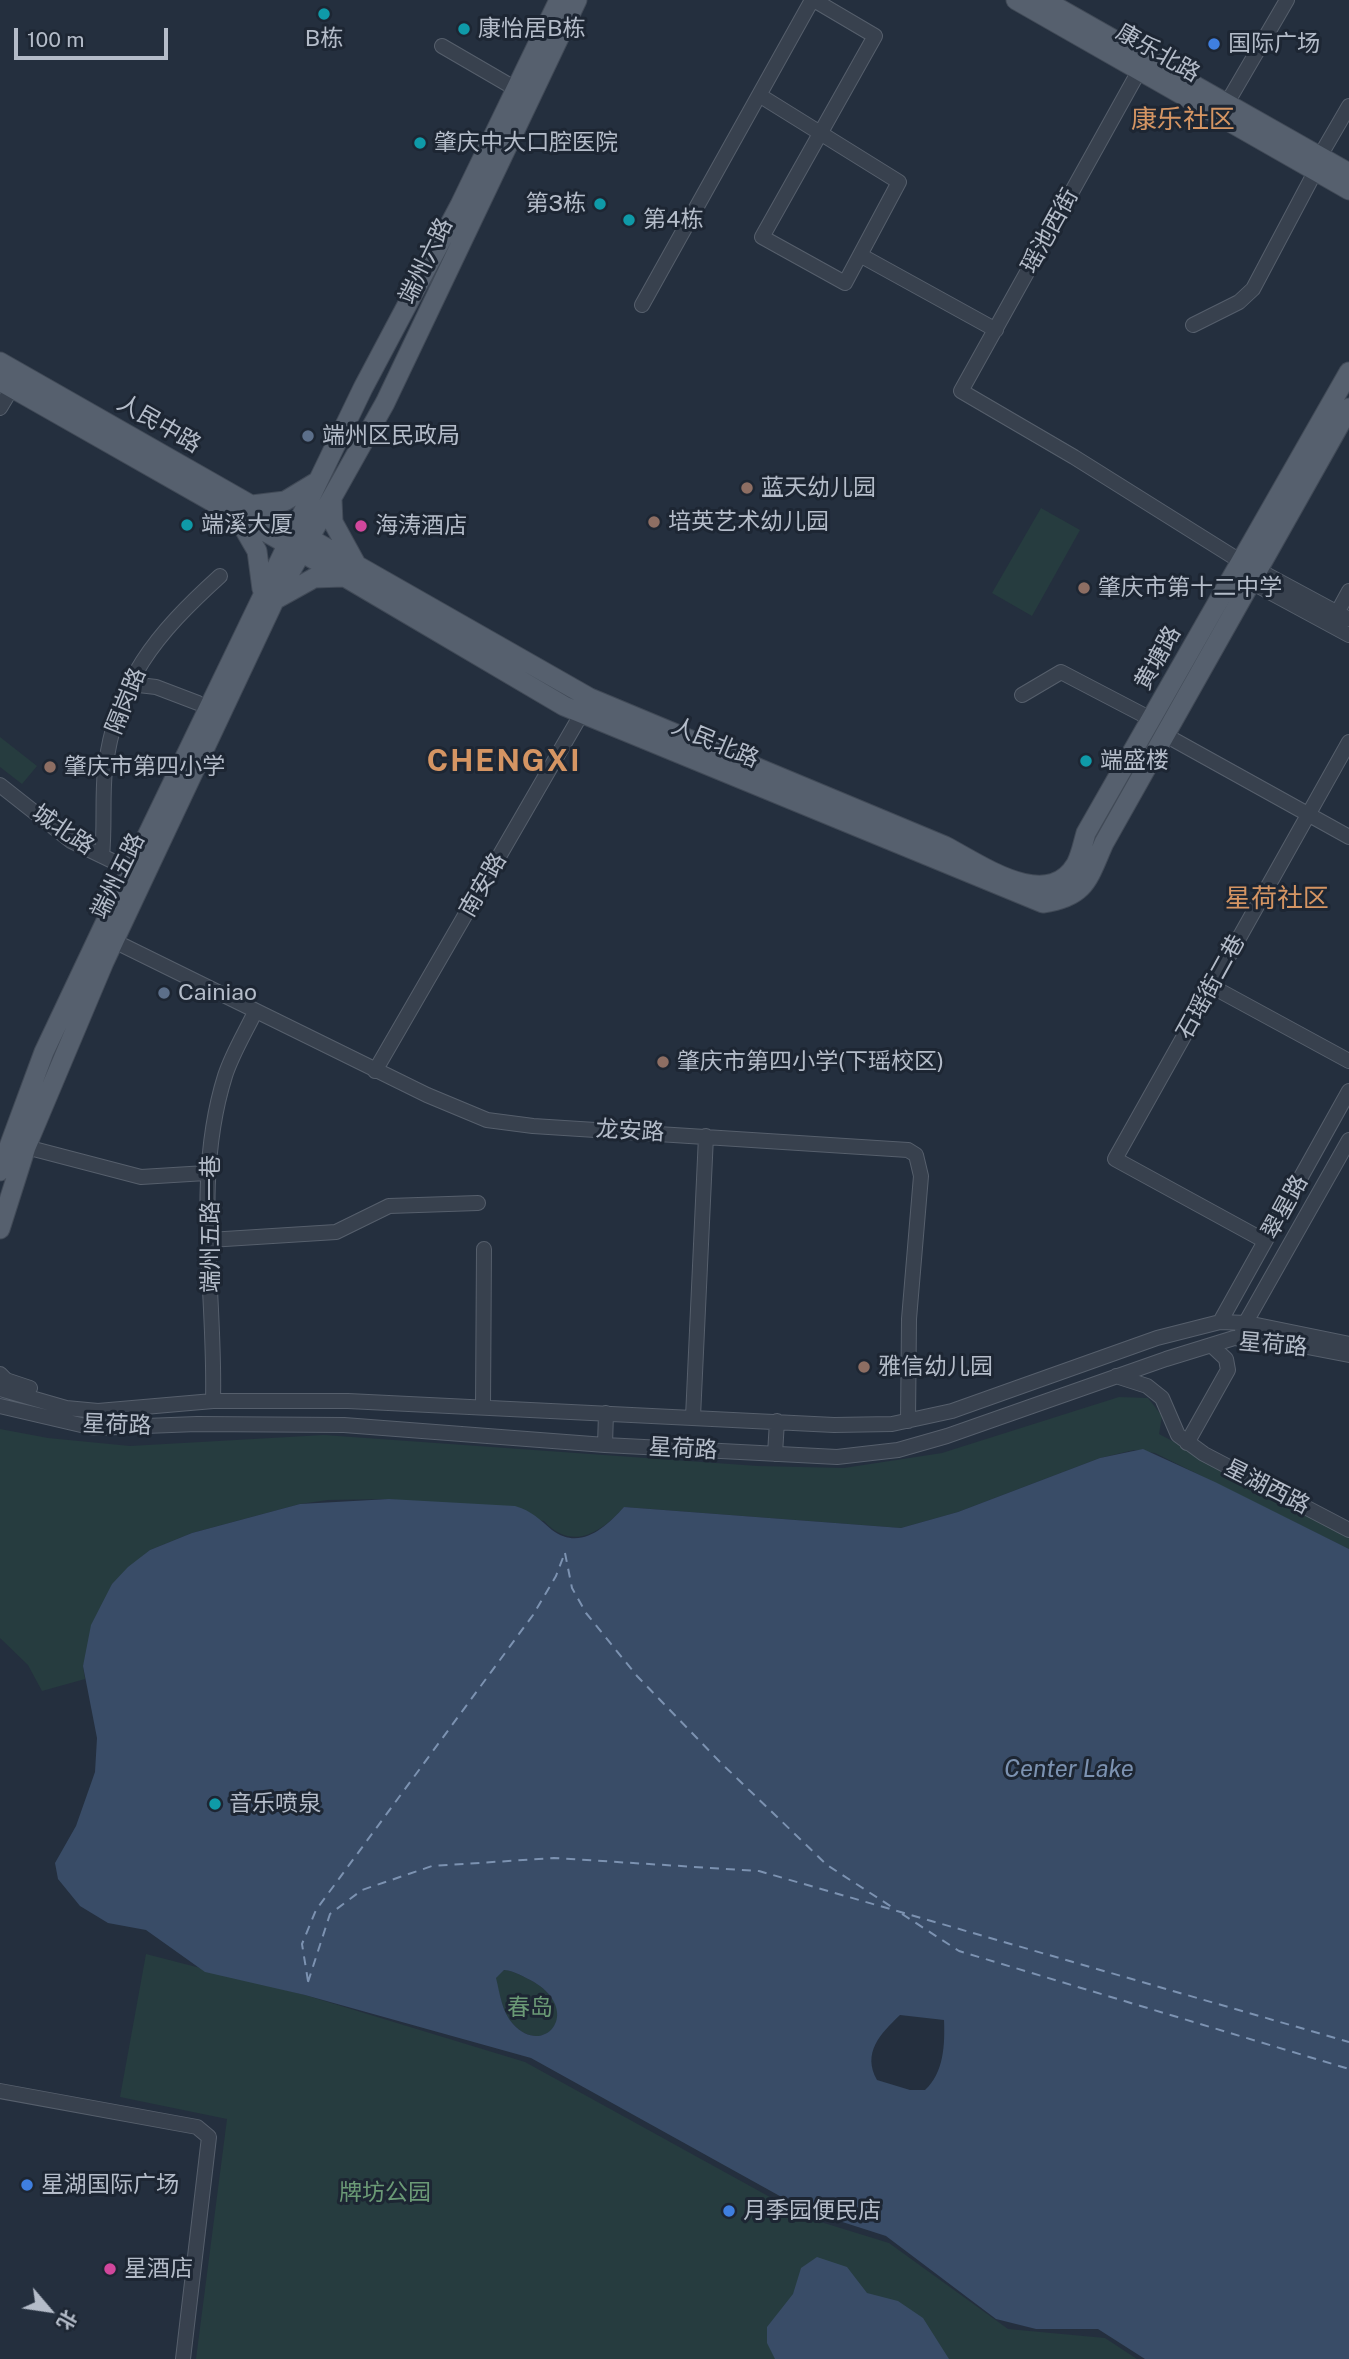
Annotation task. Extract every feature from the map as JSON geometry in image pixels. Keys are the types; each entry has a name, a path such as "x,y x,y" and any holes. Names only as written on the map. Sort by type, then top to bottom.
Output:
{"main road":[{"name":"端州六路","path":"298,541 319,480 559,0"},
{"name":"端州六路","path":"298,541 332,500 406,359 578,0"},
{"name":"康乐北路","path":"1016,0 1139,71 1317,164 1349,173"},
{"name":"康乐北路","path":"1044,0 1227,103 1317,164 1349,190"},
{"name":"人民中路","path":"0,362 244,511"},
{"name":"黄塘路","path":"1104,844 1167,736 1349,372"},
{"name":"人民中路","path":"6,384 298,541"},
{"name":"黄塘路","path":"1045,887 1056,884 1077,862 1086,833 1151,719 1343,431 1349,408"},
{"path":"319,480 285,501 244,511 269,596 345,568 333,522 332,500"},
{"name":"人民北路","path":"298,541 586,706 1043,903 1060,901 1081,890 1104,844"},
{"name":"端州五路","path":"0,1228 26,1147 60,1060 101,934 298,541"},
{"name":"端州五路","path":"0,1171 38,1048 101,934 269,596"},
{"name":"人民北路","path":"586,706 945,846 1027,884 1045,887"}],"street":[{"path":"642,305 759,95 813,0 875,36 819,133 762,237 845,283 899,182 819,133 759,95"},
{"path":"1227,103 1286,0"},
{"path":"442,46 516,89"},
{"name":"瑶池西街","path":"1139,71 961,391 1074,457 1250,571"},
{"path":"1193,325 1239,302 1253,289 1349,106"},
{"path":"860,255 996,330"},
{"path":"0,408 6,384"},
{"path":"1250,571 1343,616 1349,591"},
{"path":"1250,571 1349,635"},
{"name":"隔岗路","path":"102,856 104,773 111,731 130,684 146,652 181,611 220,576"},
{"path":"1022,695 1062,672 1151,719"},
{"path":"130,684 156,687 198,703"},
{"name":"南安路","path":"375,1071 586,706"},
{"path":"1167,736 1349,838"},
{"name":"石瑶街二巷","path":"1265,1241 1115,1159 1349,742"},
{"name":"城北路","path":"0,785 71,841 131,870"},
{"name":"龙安路","path":"101,934 375,1071 487,1119 508,1124 895,1147 916,1155 921,1176 909,1319 908,1422"},
{"path":"1211,986 1349,1061"},
{"name":"端州五路一巷","path":"213,1401 206,1173 214,1117 226,1073 255,1012"},
{"name":"翠星路","path":"1220,1322 1349,1091"},
{"path":"693,1417 706,1136"},
{"name":"翠星路","path":"1234,1338 1247,1323 1349,1140"},
{"path":"26,1147 141,1177 206,1173"},
{"path":"209,1240 336,1232 389,1206 478,1203"},
{"path":"483,1407 484,1249"},
{"path":"1238,1291 1259,1301"},
{"name":"星荷路","path":"0,1389 66,1408 98,1411 213,1401 348,1401 777,1420 834,1425 908,1422 952,1411 1157,1338 1220,1322 1247,1323 1349,1343"},
{"path":"1157,1338 1166,1359"},
{"name":"星荷路","path":"0,1406 94,1428 197,1424 344,1425 605,1445 837,1457 898,1450 947,1436 1116,1376 1234,1338 1270,1340 1349,1355"},
{"path":"1116,1376 1146,1386 1162,1398 1178,1435 1187,1443 1228,1370 1226,1359 1211,1346"},
{"path":"0,1374 20,1385 98,1411"},
{"path":"605,1445 606,1413"},
{"path":"775,1454 777,1420"},
{"name":"星湖西路","path":"1187,1443 1349,1530"},
{"path":"0,2091 197,2127 209,2137 183,2359"}],"green space":[{"path":"1041,508 1080,530 1032,616 992,593"},
{"path":"0,737 37,766 22,784 0,767"},
{"path":"1119,1397 1148,1398 1162,1416 1159,1434 1349,1533 1349,1549 1155,1453 1134,1450 1100,1458 958,1512 901,1528 624,1507 596,1531 576,1537 555,1530 544,1521 389,1499 328,1500 300,1504 192,1533 150,1550 112,1584 83,1666 85,1679 42,1691 28,1665 0,1638 0,1429 48,1438 130,1446 324,1435 758,1466 844,1468 942,1453"},
{"name":"牌坊公园","path":"146,1954 305,1995 525,2062 808,2218 889,2243 1008,2329 1105,2338 1137,2359 196,2359 227,2119 120,2097"},
{"name":"春岛","path":"504,1970 534,1982 549,1994 556,2006 558,2017 554,2027 546,2034 536,2036 525,2033 509,2019 495,1978"}],"water":[{"name":"Center Lake","path":"1143,1449 1349,1549 1349,2359 1145,2359 1098,2329 1036,2329 996,2319 886,2236 805,2210 531,2058 305,1995 205,1972 146,1930 108,1923 80,1906 58,1879 55,1863 76,1826 95,1772 97,1738 83,1666 91,1625 112,1584 128,1567 150,1550 192,1533 300,1504 389,1499 515,1506 531,1513 562,1536 572,1538 582,1537 600,1529 624,1507 901,1528 958,1512 1100,1458","holes":["504,1970 534,1982 548,1994 556,2006 554,2027 546,2034 536,2036 525,2033 509,2019 496,1978","900,2015 944,2020 940,2067 925,2090 910,2090 877,2080 873,2070 871,2061 875,2044"]},
{"path":"817,2257 847,2267 867,2293 898,2301 923,2318 949,2359 775,2359 767,2343 767,2327 793,2294 801,2268"}],"ferry route":[{"path":"565,1553 572,1588 586,1613 637,1676 720,1762 827,1865 895,1909"},
{"path":"308,1981 302,1944 316,1910 533,1615 556,1576 564,1555"},
{"path":"308,1982 330,1914 362,1890 432,1866 554,1858 759,1871 1349,2042"},
{"path":"902,1914 959,1951 1349,2069"}],"place":[{"name":"B栋","path":"324,14"},
{"name":"康怡居B栋","path":"464,29"},
{"name":"国际广场","path":"1214,44"},
{"name":"肇庆中大口腔医院","path":"420,143"},
{"name":"第3栋","path":"600,204"},
{"name":"第4栋","path":"629,220"},
{"name":"端州区民政局","path":"308,436"},
{"name":"蓝天幼儿园","path":"747,488"},
{"name":"培英艺术幼儿园","path":"654,522"},
{"name":"端溪大厦","path":"187,525"},
{"name":"海涛酒店","path":"361,526"},
{"name":"肇庆市第十二中学","path":"1084,588"},
{"name":"端盛楼","path":"1086,761"},
{"name":"肇庆市第四小学","path":"50,767"},
{"name":"Cainiao","path":"164,993"},
{"name":"肇庆市第四小学(下瑶校区)","path":"663,1062"},
{"name":"雅信幼儿园","path":"864,1367"},
{"name":"音乐喷泉","path":"215,1804"},
{"name":"星湖国际广场","path":"27,2185"},
{"name":"月季园便民店","path":"729,2211"},
{"name":"星酒店","path":"110,2269"}],"district":[{"name":"康乐社区","path":"1183,120"},
{"name":"CHENGXI","path":"504,762"},
{"name":"星荷社区","path":"1277,899"}]}
